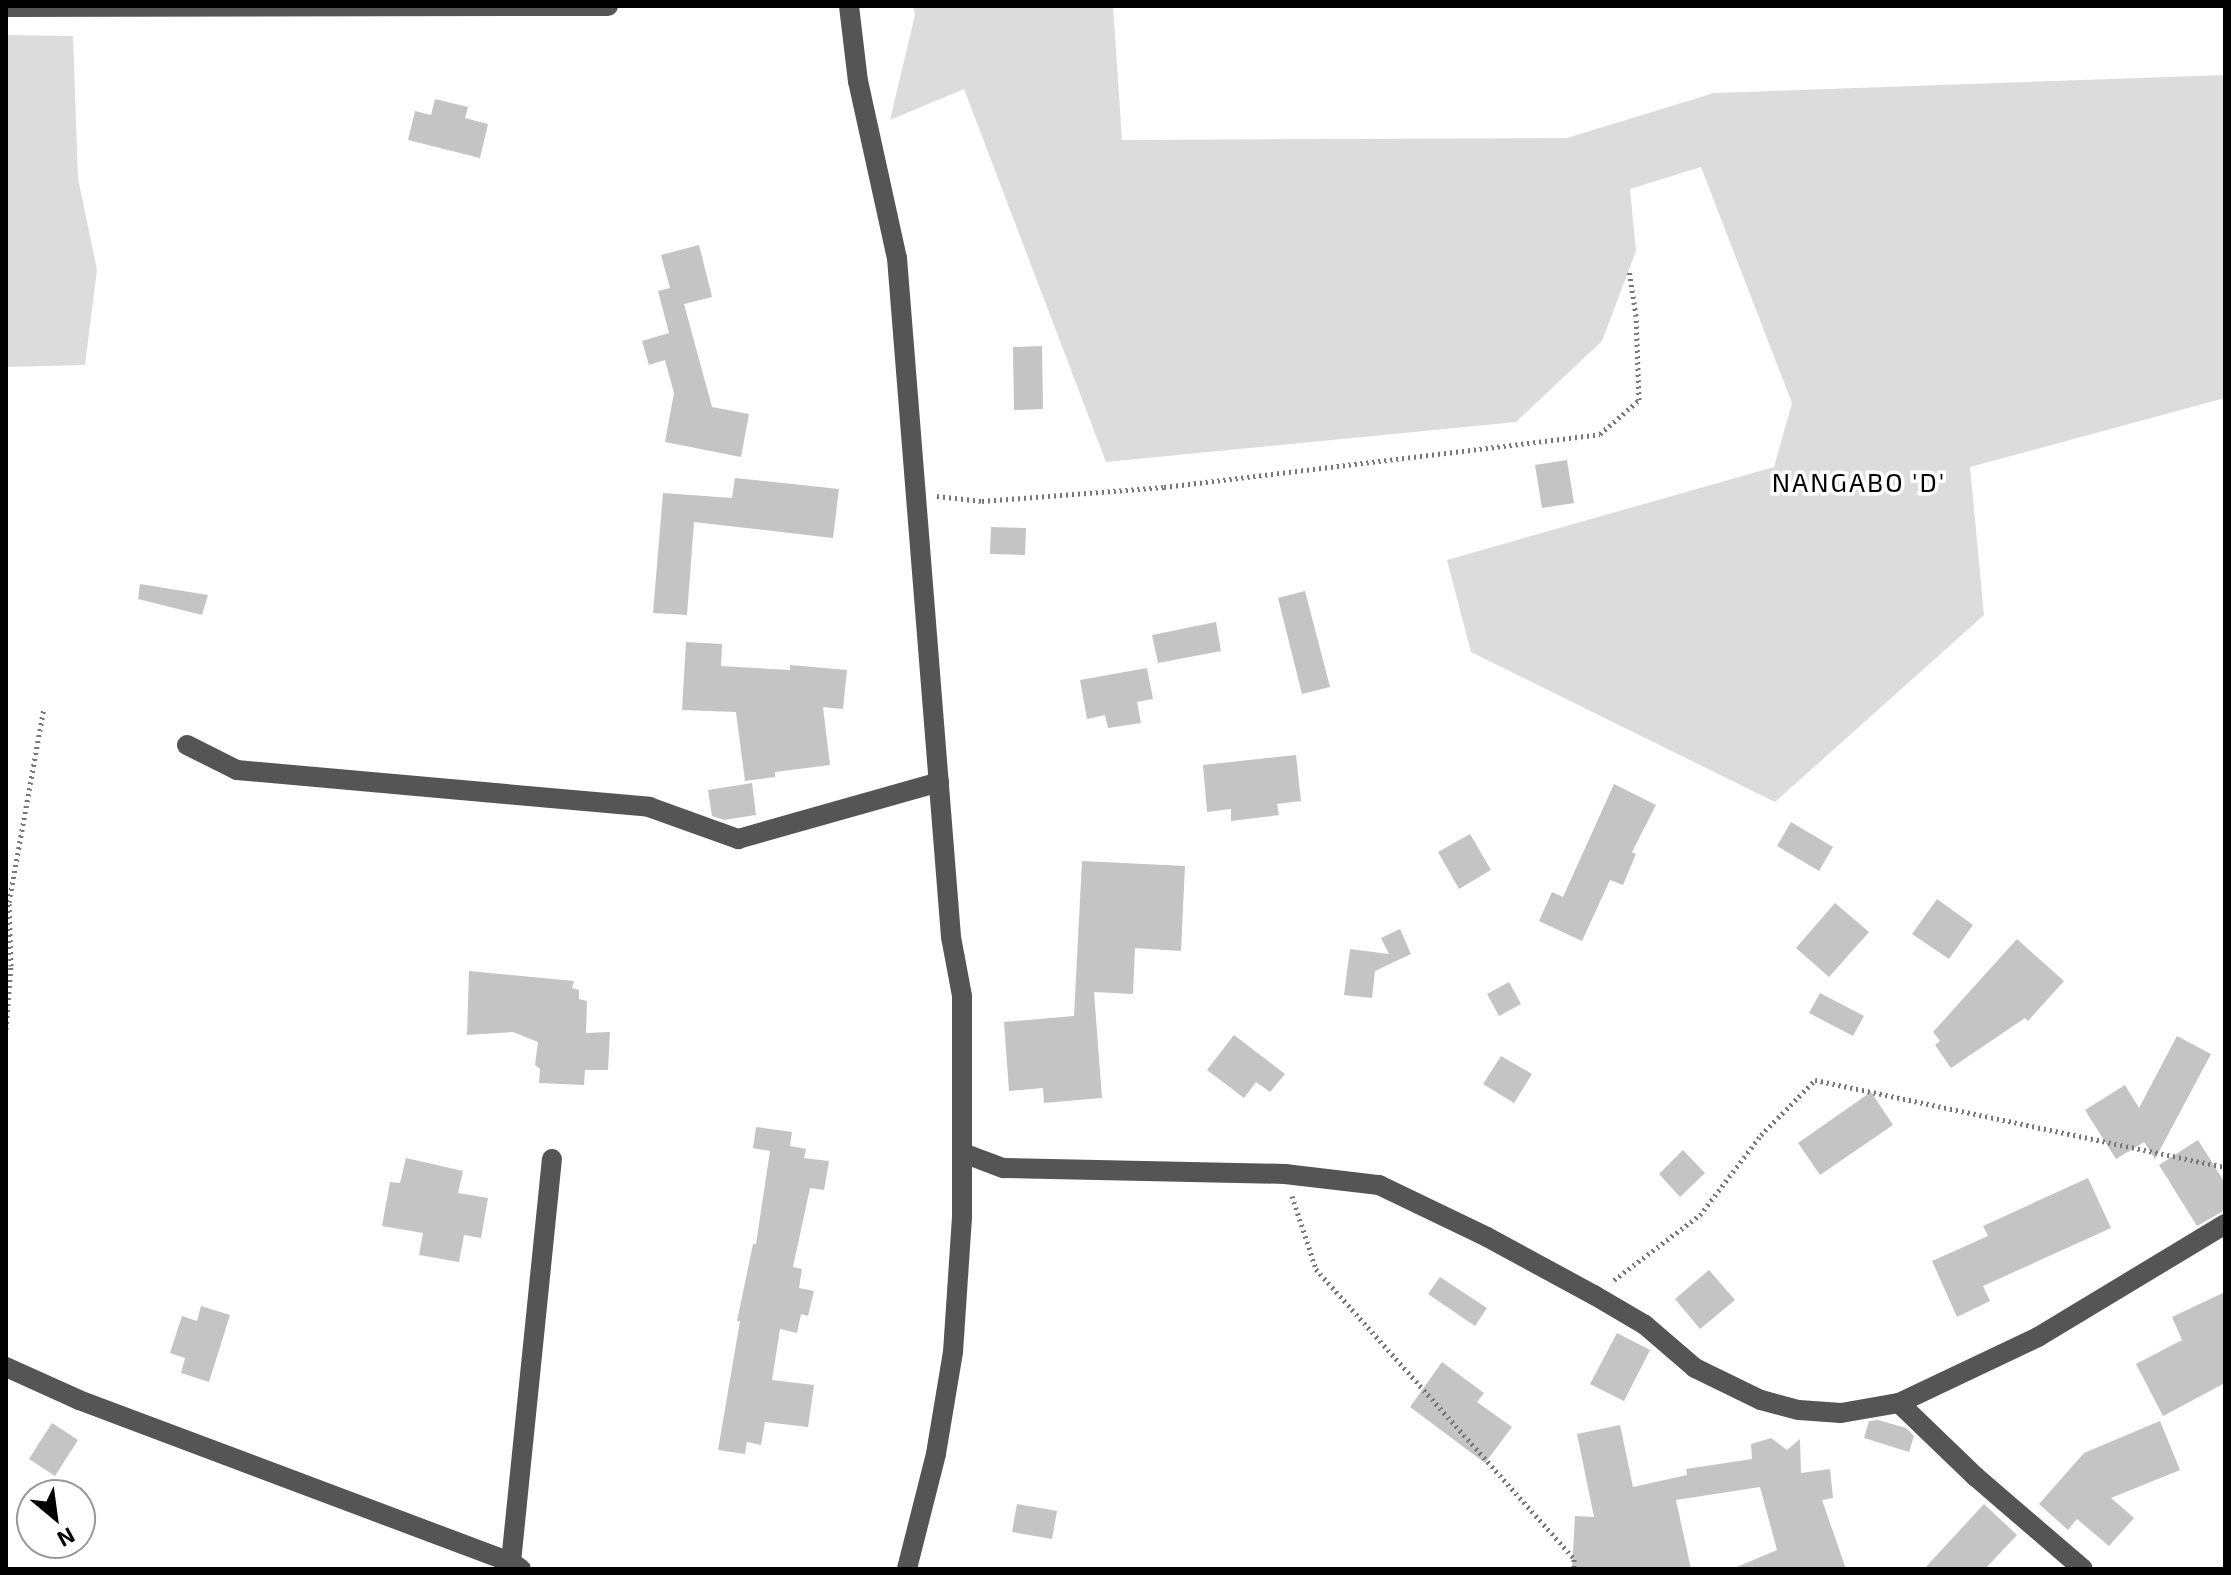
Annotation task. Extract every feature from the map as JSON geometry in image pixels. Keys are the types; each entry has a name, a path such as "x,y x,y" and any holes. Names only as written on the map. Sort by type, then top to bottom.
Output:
{"street":[{"path":"6,7 608,6"},
{"path":"849,6 858,81 897,258 951,937 962,996 963,1153 953,1352 936,1454 907,1569"},
{"path":"187,745 237,770 649,807 738,839 939,782"},
{"path":"963,1153 1003,1168 1285,1174 1379,1185 1594,1295 1645,1325 1695,1368 1761,1400 1799,1410 1841,1413 1899,1403 2038,1337 2225,1224"},
{"path":"6,1367 79,1400 516,1566 552,1159"},
{"path":"1899,1403 1976,1477 2083,1569"}],"path":[{"path":"916,494 982,501 1164,487 1600,434 1639,400 1636,316 1629,269"},
{"path":"6,1029 11,966 9,902 44,708"},
{"path":"1594,1295 1700,1215 1761,1135 1815,1080 2225,1167"},
{"path":"1285,1174 1316,1269 1574,1559 1574,1569"}],"shaded area":[{"path":"913,6 1113,6 1122,140 1567,138 1714,93 2225,75 2225,398 1970,467 1984,615 1775,802 1471,652 1447,560 1774,467 1792,403 1701,167 1630,189 1636,251 1602,341 1516,422 1106,462 964,89 890,120 915,15"},
{"path":"6,35 73,36 78,178 97,270 85,365 6,367"}],"building":[{"path":"435,99 468,107 465,118 488,124 480,158 408,140 415,111 431,115"},
{"path":"699,245 712,297 684,304 712,407 749,414 741,457 665,442 674,393 665,360 649,365 642,341 669,333 658,291 670,288 661,255"},
{"path":"1042,346 1043,409 1014,410 1013,347"},
{"path":"1567,460 1574,503 1542,508 1535,465"},
{"path":"735,478 839,489 833,538 694,522 687,615 653,613 663,493 732,498"},
{"path":"991,527 1026,528 1025,555 990,554"},
{"path":"140,584 208,595 202,615 138,599"},
{"path":"1305,591 1330,687 1302,694 1278,598"},
{"path":"1216,622 1221,651 1158,663 1152,635"},
{"path":"686,642 722,644 721,666 790,670 790,665 847,670 843,709 823,707 830,765 775,772 775,777 745,781 736,712 682,710"},
{"path":"1147,668 1153,699 1137,702 1141,723 1108,728 1105,715 1087,719 1080,680"},
{"path":"1296,755 1301,801 1277,804 1279,815 1231,821 1231,809 1207,812 1203,765"},
{"path":"752,783 756,815 724,820 712,816 708,790"},
{"path":"1614,784 1656,805 1632,852 1636,854 1623,885 1610,880 1582,941 1539,921 1552,892 1563,897"},
{"path":"1791,822 1833,847 1819,871 1777,846"},
{"path":"1470,834 1491,870 1459,889 1438,852"},
{"path":"1082,861 1185,866 1181,951 1135,948 1133,994 1094,992 1102,1098 1044,1103 1043,1088 1009,1091 1004,1022 1074,1016"},
{"path":"1937,899 1973,925 1949,959 1912,934"},
{"path":"1835,903 1869,932 1829,977 1796,948"},
{"path":"1400,929 1411,954 1375,971 1372,998 1344,995 1350,949 1389,954 1381,938"},
{"path":"2017,939 2064,981 2028,1021 2025,1018 1951,1068 1935,1045 1940,1041 1933,1032"},
{"path":"469,971 574,981 572,988 579,990 579,999 587,1001 586,1033 610,1032 608,1070 585,1070 584,1085 539,1083 540,1069 535,1065 538,1042 513,1032 467,1035"},
{"path":"1509,982 1521,1004 1499,1016 1487,994"},
{"path":"1820,993 1864,1016 1853,1036 1809,1013"},
{"path":"1234,1035 1285,1074 1270,1092 1256,1082 1244,1098 1207,1070"},
{"path":"2177,1036 2211,1054 2155,1159 2144,1142 2116,1159 2085,1110 2125,1085 2139,1108"},
{"path":"1501,1056 1532,1074 1514,1103 1483,1084"},
{"path":"1871,1092 1893,1125 1820,1175 1798,1143"},
{"path":"756,1127 792,1132 790,1146 806,1149 804,1158 829,1161 824,1190 810,1188 793,1267 802,1269 799,1288 814,1291 808,1316 801,1314 797,1333 780,1329 772,1380 814,1385 808,1427 765,1422 761,1445 747,1442 745,1454 718,1450 740,1321 737,1321 753,1244 756,1244 770,1151 753,1148"},
{"path":"2198,1140 2225,1183 2225,1210 2197,1226 2159,1165"},
{"path":"1683,1150 1705,1173 1680,1197 1659,1174"},
{"path":"406,1158 463,1171 458,1193 488,1198 481,1238 464,1235 459,1262 419,1255 423,1233 382,1226 390,1182 400,1183"},
{"path":"2088,1178 2111,1228 1983,1286 1990,1301 1957,1317 1932,1261 1988,1236 1983,1226"},
{"path":"1709,1270 1735,1300 1700,1329 1675,1299"},
{"path":"1440,1277 1487,1308 1475,1326 1428,1294"},
{"path":"2225,1292 2225,1383 2163,1416 2136,1364 2182,1340 2172,1317"},
{"path":"201,1306 230,1315 209,1382 181,1373 185,1358 170,1353 182,1316 197,1321"},
{"path":"1617,1333 1650,1350 1624,1401 1590,1384"},
{"path":"1442,1362 1484,1393 1477,1402 1512,1427 1485,1463 1410,1407"},
{"path":"1878,1420 1906,1428 1914,1436 1909,1452 1864,1438 1869,1421"},
{"path":"2160,1421 2180,1470 2111,1498 2134,1518 2109,1546 2077,1519 2068,1530 2039,1504 2084,1453"},
{"path":"52,1423 78,1440 55,1476 29,1459"},
{"path":"1620,1425 1633,1487 1687,1475 1686,1469 1752,1459 1751,1444 1771,1438 1787,1450 1800,1439 1801,1473 1830,1469 1833,1498 1822,1500 1846,1569 1732,1569 1777,1550 1760,1487 1676,1500 1691,1569 1572,1569 1575,1516 1594,1517 1577,1434"},
{"path":"1017,1504 1057,1511 1052,1539 1012,1532"},
{"path":"1984,1504 2017,1535 1985,1569 1924,1569"}],"district":[{"name":"NANGABO 'D'","path":"1859,482"}]}
